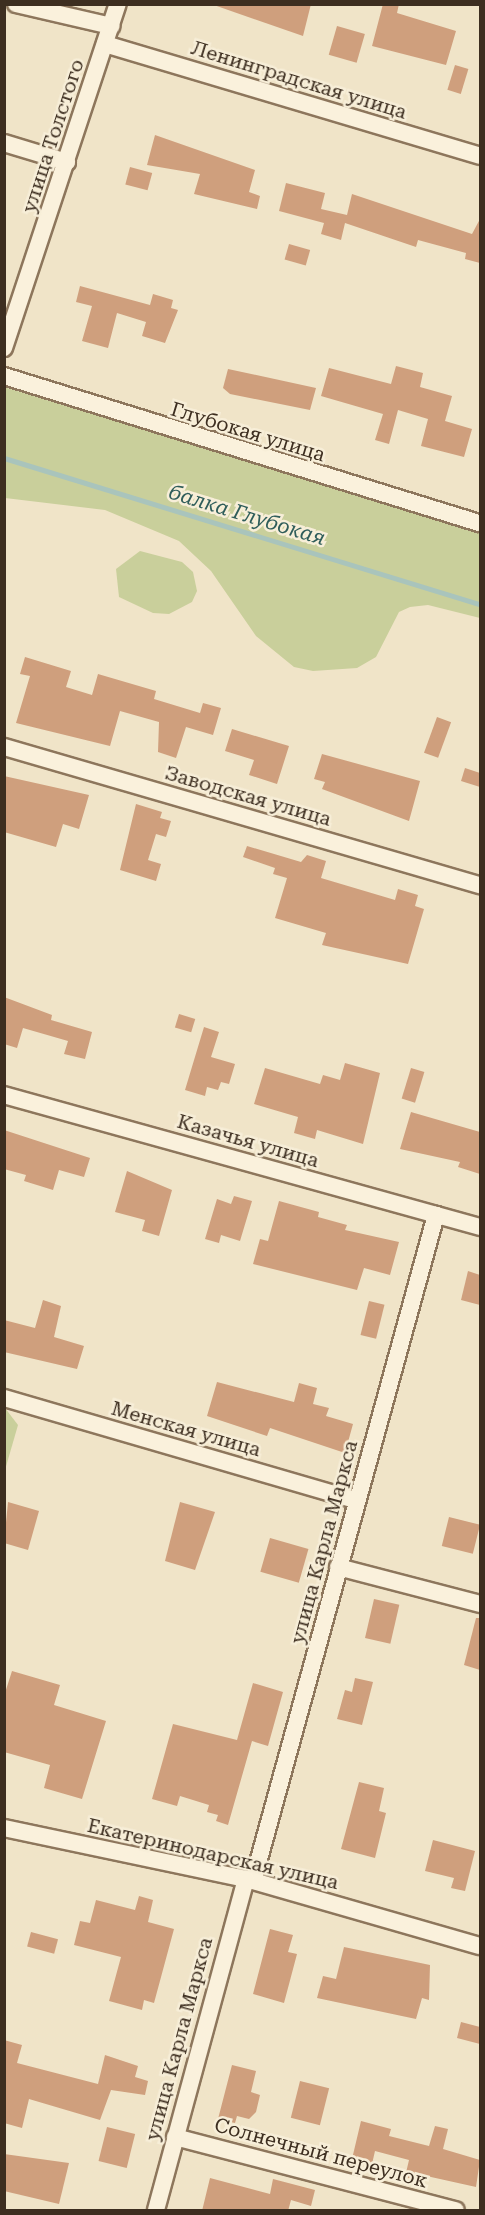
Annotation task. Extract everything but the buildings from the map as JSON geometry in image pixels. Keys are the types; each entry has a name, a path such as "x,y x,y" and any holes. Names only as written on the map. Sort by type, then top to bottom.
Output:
{"street":[{"path":"16,4 111,26"},
{"name":"улица Толстого","path":"4,348 118,4"},
{"name":"Ленинградская улица","path":"105,44 480,156"},
{"path":"4,143 67,162"},
{"name":"Глубокая улица","path":"4,376 480,523"},
{"name":"Заводская улица","path":"4,747 480,885"},
{"name":"Казачья улица","path":"4,1095 480,1227"},
{"name":"улица Карла Маркса","path":"156,2211 436,1215"},
{"name":"Менская улица","path":"4,1398 356,1500"},
{"path":"338,1567 480,1604"},
{"name":"Екатеринодарская улица","path":"4,1827 249,1880 480,1946"},
{"name":"Солнечный переулок","path":"175,2137 456,2211"}],"green space":[{"path":"4,387 480,532 480,618 428,605 410,607 399,612 376,657 357,668 313,671 294,667 256,636 211,571 179,541 105,510 5,498"},
{"path":"140,551 182,562 193,572 197,591 192,602 169,614 153,613 119,597 116,569"},
{"path":"4,1408 18,1425 5,1470"}],"waterway":[{"name":"балка Глубокая","path":"4,458 480,604"}]}
